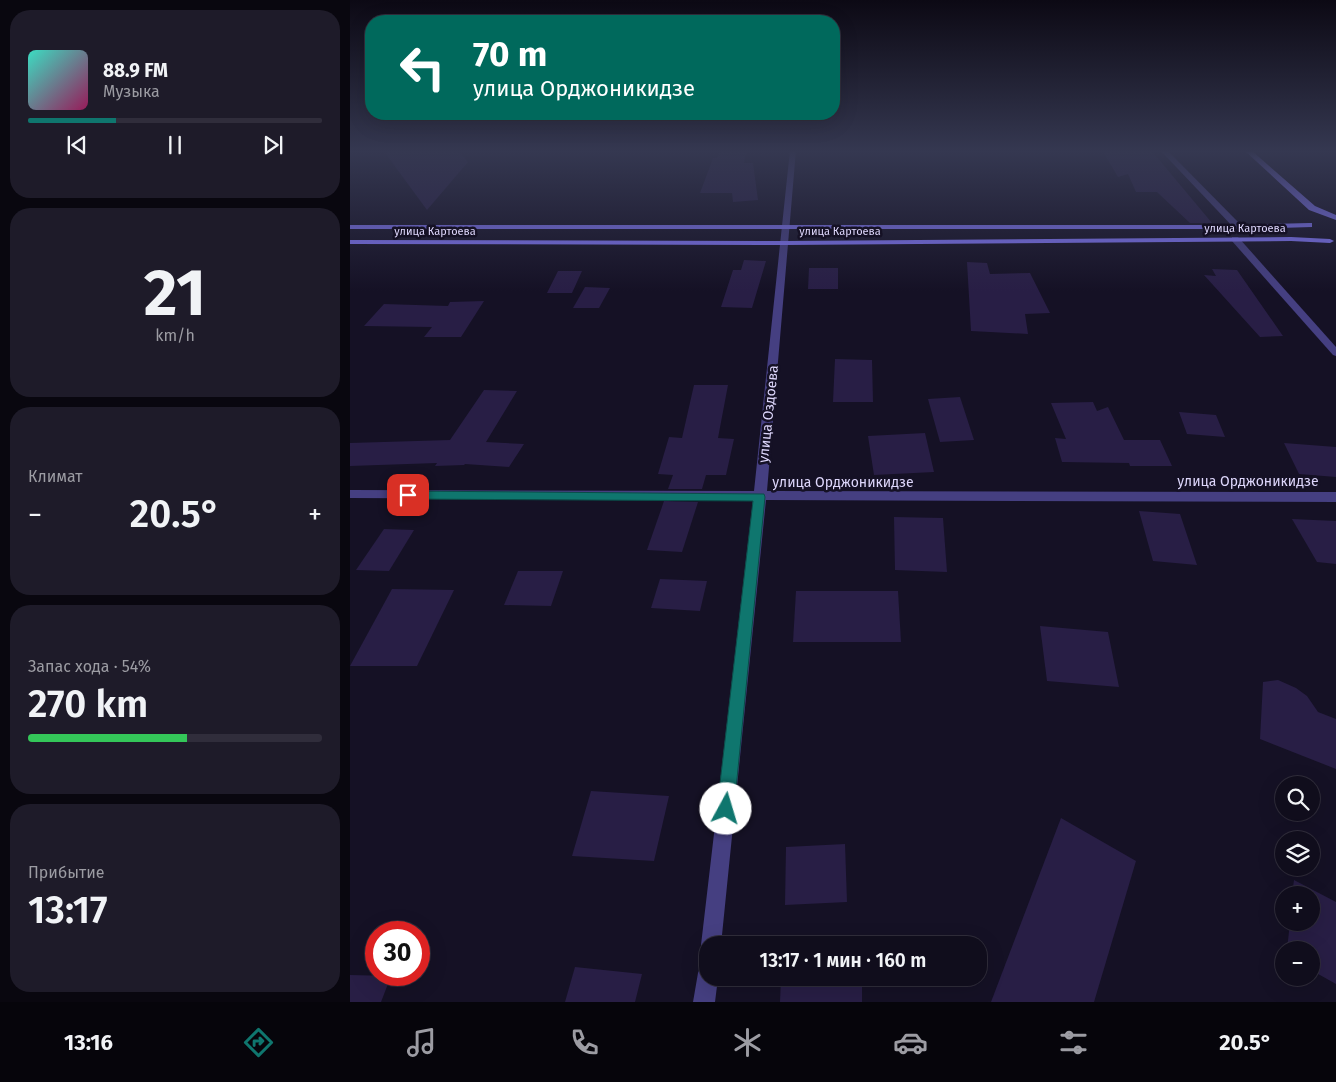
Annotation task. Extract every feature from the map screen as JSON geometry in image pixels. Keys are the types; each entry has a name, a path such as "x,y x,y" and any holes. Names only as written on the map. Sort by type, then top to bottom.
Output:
{"main road":[{"path":"1299,197 1312,208 1336,219"},
{"path":"1312,208 1311,224 1313,233 1333,242"},
{"name":"улица Картоева","path":"350,226 1238,227 1311,224 1318,220 1336,219"},
{"name":"улица Картоева","path":"350,242 785,243 1235,239 1333,242"}],"street":[{"name":"улица Оздоева","path":"711,936 760,497 788,197"},
{"path":"1209,197 1238,227"},
{"path":"1235,239 1336,353"},
{"name":"улица Орджоникидзе","path":"350,494 760,497 1336,497"},
{"path":"704,1002 706,986"}],"building":[{"path":"417,197 438,197 427,210"},
{"path":"732,197 758,197 758,200 733,202"},
{"path":"1162,197 1190,197 1212,223 1190,223"},
{"path":"744,260 766,261 752,308 721,307 733,270 741,270"},
{"path":"967,262 987,263 990,274 1030,273 1050,313 1025,314 1028,334 971,331"},
{"path":"809,268 838,268 838,289 808,289"},
{"path":"1212,269 1237,270 1283,336 1260,337 1204,275 1216,276"},
{"path":"558,271 582,271 572,293 547,293"},
{"path":"585,287 610,288 599,308 573,308"},
{"path":"484,301 461,337 424,337 432,327 364,326 384,304 448,306 450,302"},
{"path":"835,359 872,360 873,402 833,402"},
{"path":"694,385 728,385 718,438 734,439 726,475 706,475 702,489 668,489 673,475 658,474 669,437 682,438"},
{"path":"484,390 517,391 486,442 524,444 509,467 465,464 435,466 437,463 350,466 350,443 450,440"},
{"path":"960,397 974,440 940,442 928,399"},
{"path":"1093,402 1097,411 1108,407 1124,440 1160,440 1172,466 1130,466 1129,463 1062,462 1055,438 1066,439 1051,403"},
{"path":"1179,412 1216,415 1225,437 1187,434"},
{"path":"925,433 934,472 874,475 868,436"},
{"path":"1284,443 1336,447 1336,477 1299,474"},
{"path":"664,501 698,502 682,552 647,550"},
{"path":"1139,511 1180,514 1197,565 1153,561"},
{"path":"894,517 943,518 947,572 895,570"},
{"path":"1292,519 1336,521 1336,564 1317,562"},
{"path":"384,529 414,530 389,571 356,570"},
{"path":"518,571 563,571 551,606 504,605"},
{"path":"660,579 707,581 700,611 651,608"},
{"path":"392,589 454,590 417,666 350,666"},
{"path":"796,591 898,591 901,642 793,642"},
{"path":"1040,626 1108,632 1119,687 1047,681"},
{"path":"1278,680 1296,688 1307,696 1318,712 1336,719 1336,769 1260,739 1263,682"},
{"path":"591,791 669,796 654,861 572,856"},
{"path":"1061,818 1136,861 1094,1002 991,1002"},
{"path":"845,844 847,902 785,905 786,847"},
{"path":"1294,880 1305,886 1293,886"},
{"path":"1320,894 1336,902 1336,984 1320,975 1320,941 1288,941 1289,931 1320,931"},
{"path":"575,967 642,974 635,1002 565,1002"},
{"path":"350,975 365,975 365,986 387,986 381,1002 350,1002"},
{"path":"781,986 862,986 862,1002 780,1002"}],"route":[{"path":"408,495 760,497 726,809"}]}
